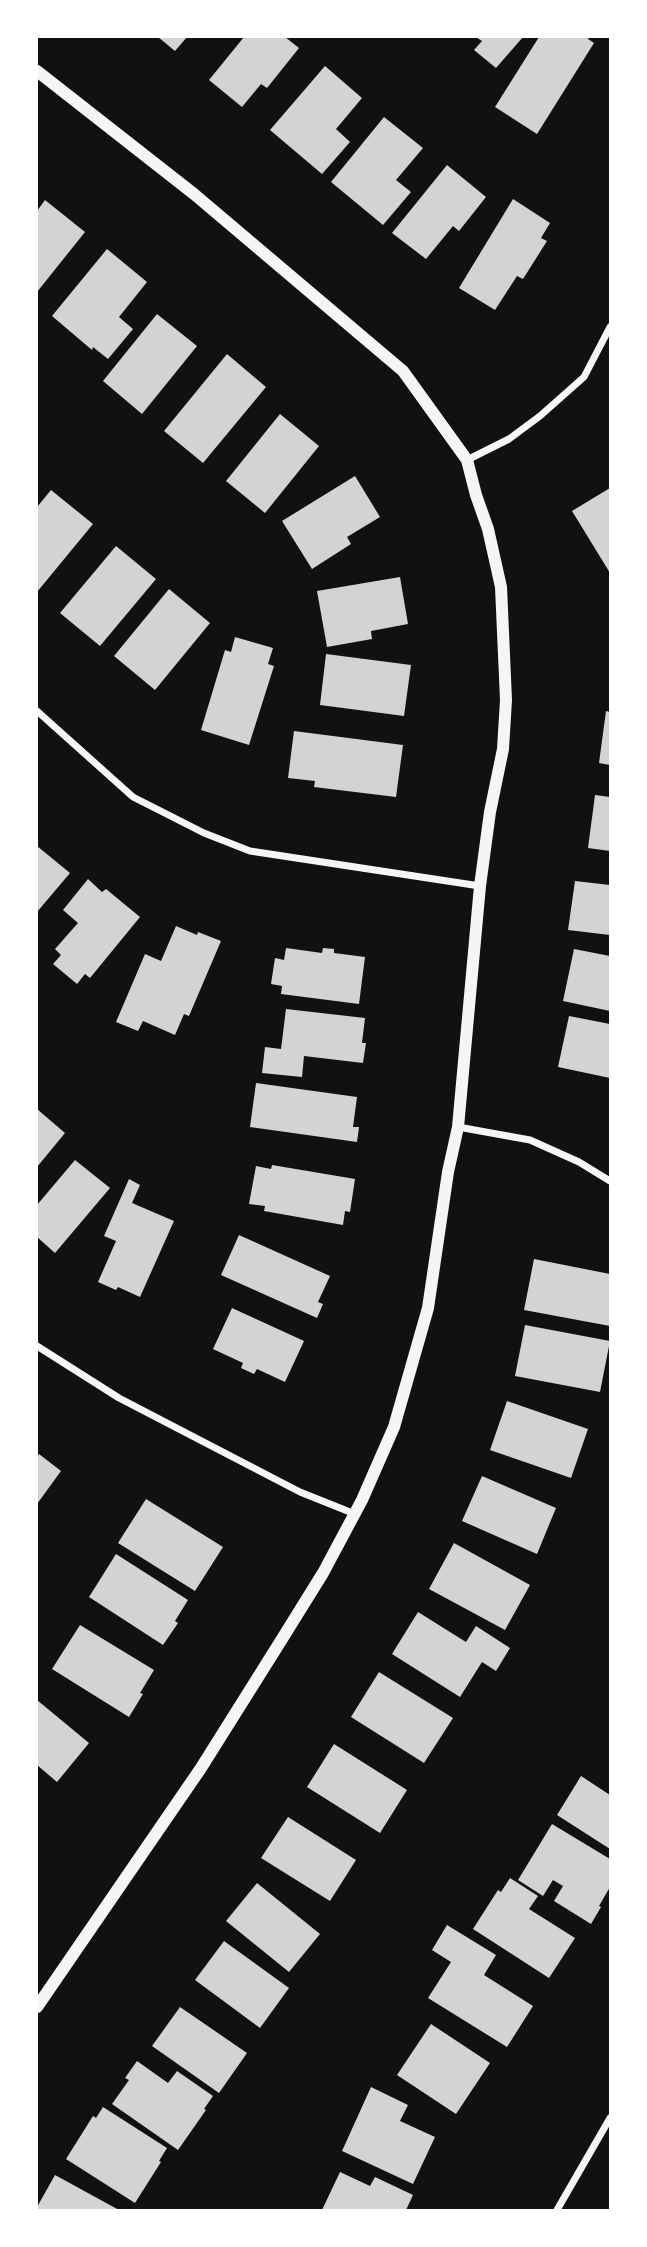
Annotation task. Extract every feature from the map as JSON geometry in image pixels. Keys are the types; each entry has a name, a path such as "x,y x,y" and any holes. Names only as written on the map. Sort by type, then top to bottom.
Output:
{"street":[{"path":"37,71 194,194 404,372 467,460 488,529 501,587 506,700 503,749 490,812 480,886 458,1127 448,1172 428,1307 394,1427 355,1514 316,1584 208,1756 37,2007"},
{"path":"467,460 509,439 584,377 610,327"},
{"path":"37,711 133,797 204,833 250,851 480,886"},
{"path":"458,1127 530,1140 579,1162 610,1181"},
{"path":"37,1346 119,1398 300,1492 355,1514"},
{"path":"557,2210 610,2118"}],"building":[{"path":"158,37 187,37 175,51"},
{"path":"244,37 285,37 299,48 267,88 261,84 242,107 209,80"},
{"path":"476,37 523,37 496,68 474,50 482,41"},
{"path":"539,37 589,37 594,43 537,134 495,107"},
{"path":"325,66 362,98 336,129 350,142 322,174 270,130"},
{"path":"384,117 423,148 396,180 411,192 383,225 331,182"},
{"path":"447,165 486,197 459,231 453,226 426,259 392,233"},
{"path":"513,199 550,223 541,238 547,241 523,279 517,276 495,310 459,288"},
{"path":"45,200 85,232 37,292 37,211"},
{"path":"107,249 147,282 119,317 133,329 108,359 93,347 92,350 52,316"},
{"path":"157,314 197,346 142,414 103,381"},
{"path":"227,354 266,387 203,463 164,431"},
{"path":"280,414 319,446 265,513 226,481"},
{"path":"355,476 380,517 347,537 351,544 312,569 282,521"},
{"path":"610,488 610,573 572,511"},
{"path":"51,490 93,524 37,592 37,507"},
{"path":"116,546 156,579 100,646 60,613"},
{"path":"400,577 408,624 371,631 372,639 327,647 317,591"},
{"path":"169,589 210,623 155,690 114,656"},
{"path":"235,637 273,648 268,664 274,666 249,745 201,730 225,650 231,652"},
{"path":"326,654 411,665 404,716 320,705"},
{"path":"606,711 610,712 610,765 599,763"},
{"path":"294,731 403,745 396,797 314,787 315,781 288,778"},
{"path":"595,795 610,797 610,851 588,848"},
{"path":"37,846 70,873 37,912"},
{"path":"88,879 102,892 106,889 140,917 90,978 85,974 77,984 53,964 61,955 55,949 78,923 63,910"},
{"path":"575,881 610,885 610,935 568,930"},
{"path":"176,926 221,941 189,1016 184,1014 175,1035 143,1021 138,1031 116,1022 145,954 161,961"},
{"path":"286,948 322,953 323,948 334,949 334,953 365,957 359,1004 281,994 282,986 271,984 275,958 284,960"},
{"path":"574,949 610,956 610,1011 563,1001"},
{"path":"286,1009 365,1018 362,1043 366,1043 363,1063 304,1056 302,1077 262,1073 265,1047 281,1049"},
{"path":"569,1016 610,1024 610,1078 558,1067"},
{"path":"256,1083 357,1097 353,1127 359,1127 357,1142 250,1127"},
{"path":"37,1109 65,1133 37,1167"},
{"path":"75,1160 110,1188 55,1253 37,1237 37,1205"},
{"path":"272,1165 355,1179 350,1212 345,1211 343,1225 264,1211 265,1206 249,1204 256,1166 271,1169"},
{"path":"129,1179 140,1185 132,1203 174,1221 140,1297 98,1282 116,1241 104,1236"},
{"path":"239,1235 330,1276 318,1302 323,1304 317,1318 221,1275"},
{"path":"534,1259 610,1274 610,1326 524,1310"},
{"path":"232,1308 304,1341 285,1382 257,1369 254,1374 241,1368 243,1363 213,1349"},
{"path":"525,1325 610,1341 600,1392 515,1376"},
{"path":"507,1401 588,1429 571,1478 490,1450"},
{"path":"39,1454 61,1471 37,1504 37,1457"},
{"path":"482,1476 556,1508 537,1554 462,1521"},
{"path":"146,1499 223,1547 195,1591 118,1543"},
{"path":"454,1543 530,1585 505,1630 429,1589"},
{"path":"116,1554 188,1600 175,1621 178,1623 163,1645 89,1597"},
{"path":"418,1612 466,1642 476,1626 510,1648 496,1671 482,1662 460,1697 392,1654"},
{"path":"80,1625 154,1670 129,1717 52,1669"},
{"path":"379,1672 453,1718 424,1763 351,1717"},
{"path":"37,1700 89,1743 57,1782 37,1765"},
{"path":"334,1744 407,1790 380,1833 307,1787"},
{"path":"581,1776 610,1795 610,1849 557,1815"},
{"path":"288,1817 356,1860 330,1901 261,1858"},
{"path":"552,1824 610,1859 610,1887 591,1924 554,1901 563,1886 553,1880 543,1896 518,1880"},
{"path":"510,1878 538,1896 529,1909 575,1938 549,1978 473,1929 498,1890 501,1892"},
{"path":"257,1883 320,1934 289,1972 226,1921"},
{"path":"447,1925 496,1955 484,1975 533,2006 507,2047 428,1998 451,1962 432,1950"},
{"path":"224,1941 289,1988 260,2028 195,1980"},
{"path":"180,2007 247,2053 219,2093 152,2046"},
{"path":"431,2024 490,2063 456,2114 397,2075"},
{"path":"137,2061 168,2083 177,2071 213,2096 178,2150 112,2104 129,2080 125,2078"},
{"path":"371,2087 408,2105 400,2121 435,2137 413,2184 342,2151"},
{"path":"103,2107 167,2148 135,2203 66,2159 93,2116 96,2118"},
{"path":"340,2172 370,2186 375,2177 413,2195 406,2210 322,2210"},
{"path":"55,2175 119,2210 37,2210"}]}
